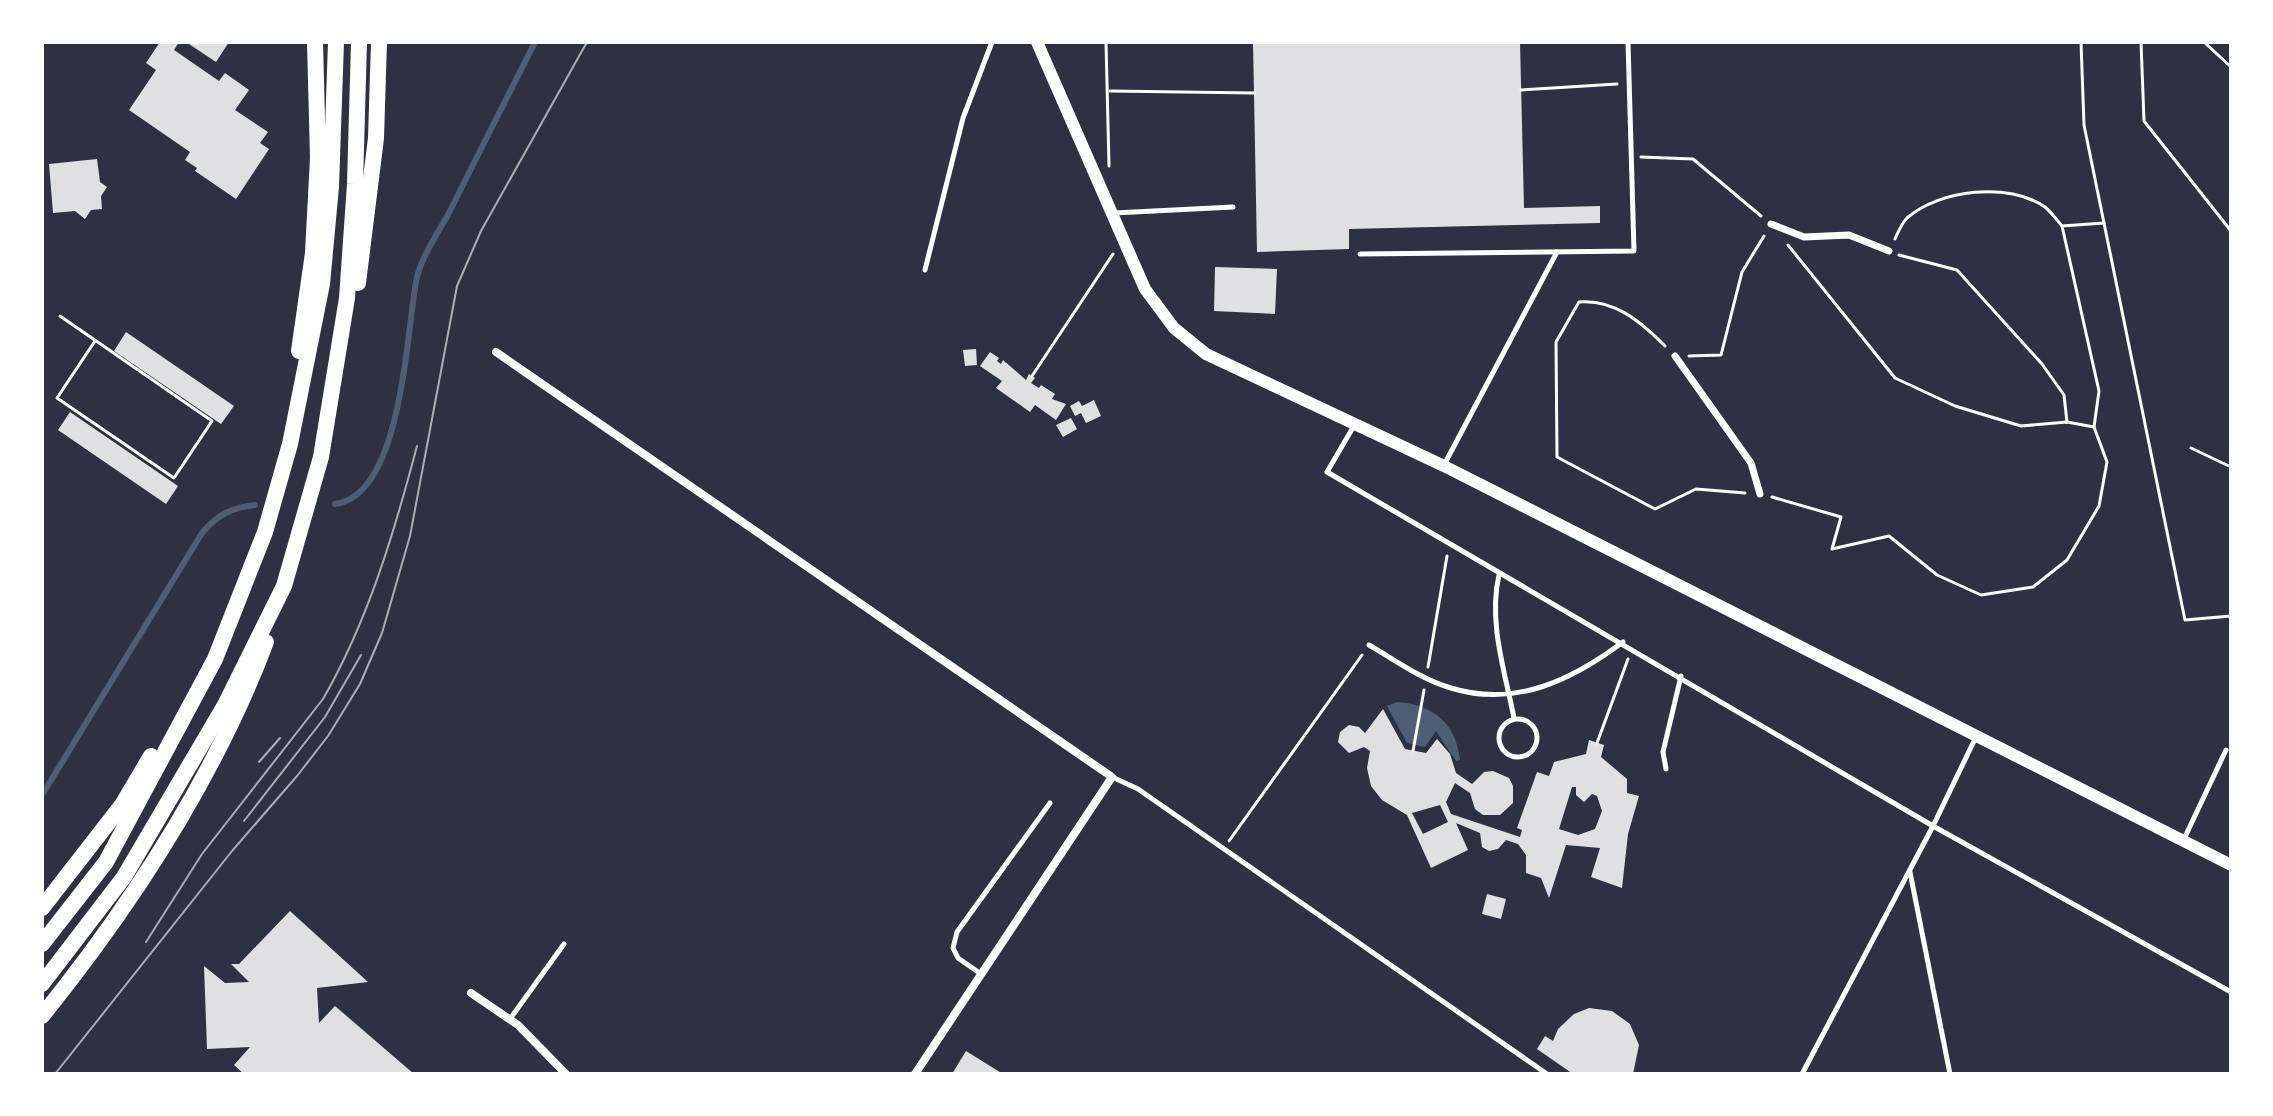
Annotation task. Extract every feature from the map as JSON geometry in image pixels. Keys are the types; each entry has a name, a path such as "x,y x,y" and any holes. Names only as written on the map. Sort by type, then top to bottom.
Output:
{"highway":[{"path":"290,444 313,253 318,158 315,42"},
{"path":"42,944 106,862 215,659 265,532 290,444 322,284 336,42"},
{"path":"321,457 347,298 359,42"},
{"path":"42,1016 145,878 205,775 250,685 284,586 321,457 351,323 368,217 376,138 379,42"},
{"path":"42,984 124,877 225,705 284,586"},
{"path":"42,908 122,805 184,701 242,593"}],"street":[{"path":"1037,42 1122,241 1154,301 1190,343 1223,363 1444,466 2231,865"},
{"path":"1771,224 1804,237 1849,235 1889,251"},
{"path":"496,352 1112,777 915,1074"},
{"path":"1675,356 1751,463 1760,494"},
{"path":"471,993 510,1019 566,1074"}],"lane":[{"path":"925,270 963,118 992,42"},
{"path":"1360,254 1634,251 1628,42"},
{"path":"1109,213 1233,207"},
{"path":"1444,466 1557,252"},
{"path":"1355,424 1327,472 1499,575 1623,642 1933,826 2231,992"},
{"path":"1499,575 1494,597 1495,616 1514,718"},
{"path":"1369,645 1426,678 1475,694 1509,694 1535,691 1561,681 1623,642"},
{"path":"1666,769 1663,752 1681,676"},
{"path":"1514,718 1529,721 1537,734 1534,749 1522,757 1507,754 1499,742 1502,727 1514,718"},
{"path":"1802,1074 1910,871 1977,734"},
{"path":"2183,840 2226,750"},
{"path":"1112,777 1138,789 1547,1074"},
{"path":"982,974 958,958 953,948 957,932 1050,803"},
{"path":"1910,871 1950,1074"},
{"path":"510,1019 564,944"}],"path":[{"path":"1106,42 1109,167"},
{"path":"2081,42 2084,125 2185,620 2231,616"},
{"path":"2141,42 2144,121 2231,231"},
{"path":"2204,42 2231,67"},
{"path":"1521,90 1629,84"},
{"path":"1108,91 1254,93"},
{"path":"1632,157 1693,159 1771,224 1895,378 1955,406 2021,426 2067,422 2094,427"},
{"path":"1771,224 1742,272 1721,355 1675,356 1632,318 1601,300 1579,302 1556,342 1557,457 1655,509 1696,489 1760,494 1841,517 1832,549 1889,536 1937,575 1981,595 2033,587 2067,560 2099,506 2107,462 2094,427 2099,391 2062,226 2045,207 2018,195 1978,193 1936,200 1905,219 1889,251 1957,270 2049,374 2064,395 2067,422"},
{"path":"2062,226 2104,223"},
{"path":"1032,376 1122,241"},
{"path":"60,316 212,421 174,478 57,398 95,341"},
{"path":"2191,448 2231,467"},
{"path":"1414,750 1449,545"},
{"path":"1223,849 1369,645"},
{"path":"1597,743 1631,647"}],"water":[{"path":"1397,702 1422,707 1441,718 1454,736 1460,760 1456,761 1436,731 1425,747 1407,743 1387,706"}],"building":[{"path":"160,42 179,42 174,50 219,81 225,73 249,90 235,110 268,132 260,143 269,149 236,199 195,171 197,168 185,160 190,152 129,110 156,70 146,63"},
{"path":"186,42 229,42 216,62"},
{"path":"1253,42 1520,42 1524,208 1600,206 1600,223 1349,229 1349,249 1257,252"},
{"path":"97,159 100,182 107,187 101,196 102,209 91,210 85,219 75,211 53,213 49,164"},
{"path":"1215,267 1277,269 1275,314 1214,311"},
{"path":"126,332 234,406 221,424 114,351"},
{"path":"976,349 977,365 965,366 963,350"},
{"path":"990,352 999,358 997,361 1001,364 1003,360 1026,380 1029,374 1035,378 1031,383 1039,388 1041,385 1055,394 1052,399 1066,404 1056,420 1035,405 1030,412 996,388 1002,381 980,366"},
{"path":"1094,400 1101,416 1086,423 1081,413 1075,416 1070,406 1079,401 1082,406"},
{"path":"70,412 178,486 166,504 58,430"},
{"path":"1071,418 1077,429 1063,437 1056,425"},
{"path":"1383,709 1405,749 1426,753 1437,739 1450,754 1456,773 1472,784 1484,772 1493,771 1509,778 1513,786 1513,803 1500,815 1483,815 1475,809 1470,793 1455,783 1446,802 1451,814 1520,837 1522,830 1517,828 1537,772 1549,776 1554,762 1586,754 1589,740 1604,745 1601,757 1627,779 1627,793 1639,796 1628,834 1622,888 1591,877 1600,848 1566,845 1549,898 1541,878 1526,873 1526,855 1518,844 1506,840 1498,849 1489,851 1482,847 1480,833 1456,823 1468,850 1431,868 1407,815 1382,800 1371,786 1367,768 1370,751 1364,747 1349,753 1338,742 1340,732 1349,725 1359,727 1365,733","holes":["1572,787 1576,787 1576,795 1584,802 1592,794 1597,796 1602,811 1595,829 1578,835 1559,829","1440,805 1448,822 1423,834 1412,813"]},
{"path":"1487,894 1506,899 1501,919 1482,914"},
{"path":"290,911 368,982 317,988 319,1023 335,1006 414,1074 244,1074 234,1065 250,1047 207,1049 204,966 225,983 249,982 231,964 239,964"},
{"path":"1589,1008 1612,1011 1630,1024 1639,1045 1633,1074 1573,1074 1537,1049 1545,1036 1553,1041 1558,1029 1574,1014"},
{"path":"966,1051 1003,1074 952,1074"}],"waterway":[{"path":"335,504 357,494 375,473 397,410 421,264 535,42"},
{"path":"42,795 202,533 226,513 255,505"}],"tram line":[{"path":"55,1074 232,851 297,776 328,736 360,684 382,633 410,536 457,286 481,231 587,42"},
{"path":"146,942 202,854 323,699 353,639 378,576 417,446"},
{"path":"244,821 325,717 361,655"},
{"path":"259,762 280,738"}]}
